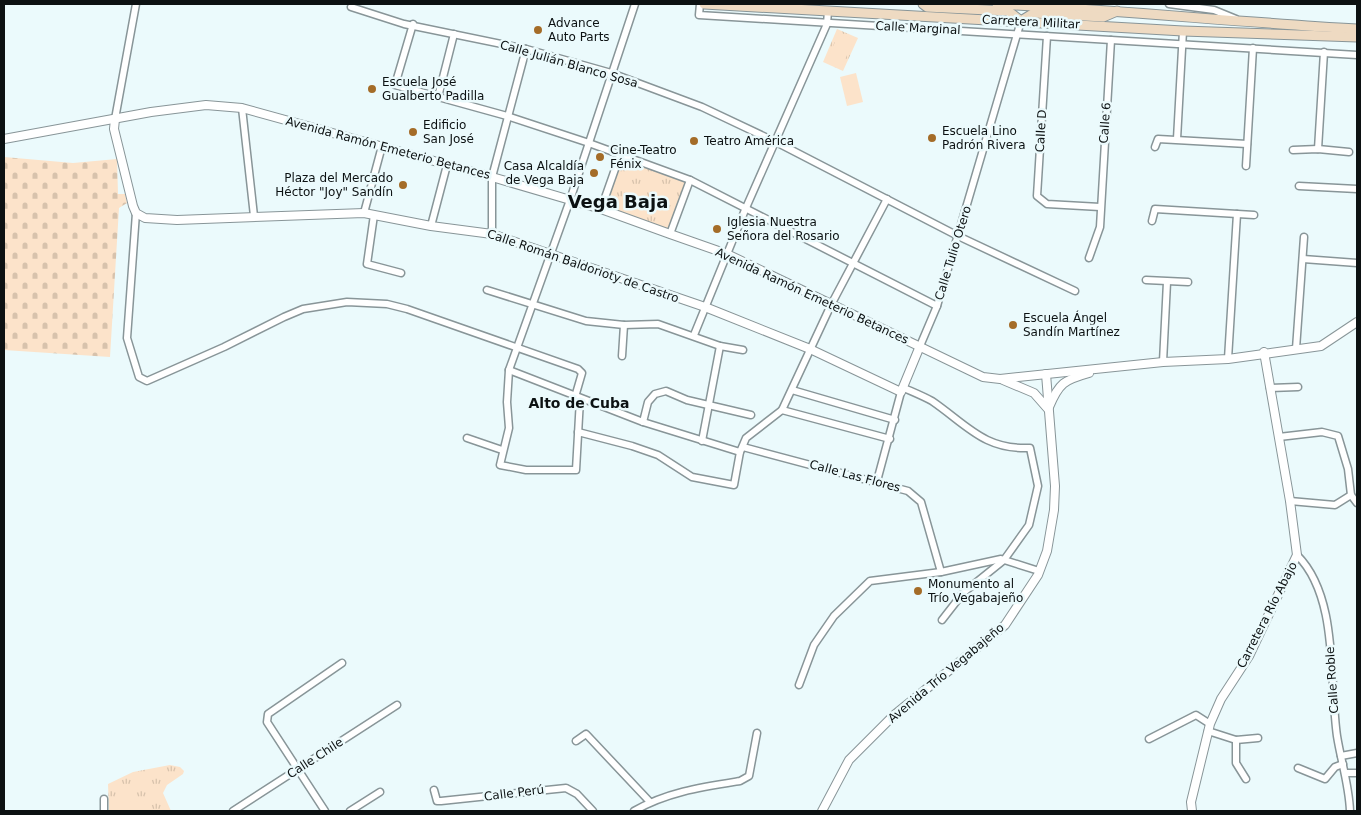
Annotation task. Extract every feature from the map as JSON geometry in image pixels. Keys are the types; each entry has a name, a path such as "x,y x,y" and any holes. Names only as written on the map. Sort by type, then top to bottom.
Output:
{"main road":[{"name":"Carretera Militar","path":"702,4 1183,31 1357,37"},
{"path":"923,4 927,7 1008,11 1022,21 1034,13 1104,17 1119,10"},
{"name":"Carretera Militar","path":"997,4 1119,10 1244,22 1357,29"}],"street":[{"path":"136,4 114,129 136,213 127,338 139,377 147,381 224,347 284,317 333,303 366,302 400,307 518,347 578,369 582,373 578,398 576,470 526,470 500,465 502,450 509,428 507,402 509,370 518,347 533,306 570,200 635,4"},
{"name":"Calle Marginal","path":"702,4 699,15 1357,55"},
{"path":"1169,4 1184,4 1214,10 1244,22"},
{"name":"Calle Julián Blanco Sosa","path":"351,7 454,34 526,49 611,73 702,107 776,142 958,236 1075,291"},
{"path":"694,335 726,254 827,24 828,11"},
{"name":"Calle Tulio Otero","path":"876,481 890,438 902,390 937,306 1022,21"},
{"path":"413,24 395,85 507,116 589,143 690,180 852,265 937,306"},
{"path":"1177,139 1183,31"},
{"path":"438,97 454,34"},
{"name":"Calle D","path":"1047,36 1037,196 1047,204 1100,207"},
{"name":"Calle 6","path":"1090,258 1100,227 1111,40"},
{"path":"1246,166 1253,48"},
{"path":"492,234 492,177 526,49"},
{"path":"1318,149 1324,52"},
{"name":"Avenida Ramón Emeterio Betances","path":"4,140 115,119 206,105 242,108 601,209 726,254 983,377 1000,379 1164,362 1228,359 1264,352 1321,346 1357,322"},
{"path":"242,108 254,216"},
{"path":"1155,147 1158,139 1247,144"},
{"path":"364,213 382,146"},
{"path":"1293,150 1318,149 1349,152"},
{"path":"601,209 620,155"},
{"path":"431,226 447,165"},
{"path":"670,234 690,180"},
{"path":"1299,186 1357,189"},
{"path":"578,432 649,452 667,460 692,478 734,485 746,438 782,410 831,305 887,199"},
{"path":"1152,220 1155,209 1254,215"},
{"name":"Calle Román Baldorioty de Castro","path":"136,213 145,218 177,220 364,213 431,226 492,234 705,307 810,349 902,390"},
{"path":"1228,359 1237,214"},
{"path":"374,215 367,264 401,273"},
{"path":"1296,349 1304,237"},
{"path":"1303,259 1357,263"},
{"path":"1146,280 1188,282"},
{"path":"1164,362 1168,282"},
{"path":"487,290 533,306 586,321 624,325 658,324 694,335 720,346 743,350"},
{"path":"622,356 624,325"},
{"path":"702,441 720,346"},
{"name":"Carretera Río Abajo","path":"1192,811 1191,802 1209,728 1220,699 1249,656 1297,555 1290,501 1264,352"},
{"path":"1000,379 1034,393 1048,409 1060,385 1071,378 1109,367"},
{"name":"Calle Las Flores","path":"509,370 643,422 702,441 876,481 908,491 921,502 941,572"},
{"name":"Avenida Trío Vegabajeño","path":"822,811 850,760 894,716 1005,625 1039,571 1047,550 1054,510 1046,374"},
{"path":"1270,388 1298,387"},
{"path":"792,390 895,420"},
{"path":"902,390 931,401 983,439 1009,448 1030,448 1038,486 1029,525 1004,560 963,593 942,620"},
{"path":"643,422 648,402 655,394 666,391 687,400 752,415"},
{"path":"782,410 890,438"},
{"path":"1279,437 1322,432 1338,436 1348,469 1351,495 1357,503"},
{"path":"467,438 502,450"},
{"path":"1290,501 1335,505 1351,495"},
{"name":"Calle Roble","path":"1297,555 1308,567 1320,597 1328,626 1337,737 1352,809"},
{"path":"799,685 814,645 834,616 870,581 941,572 1004,560 1039,571"},
{"path":"325,811 267,722 268,714 342,663"},
{"name":"Calle Chile","path":"233,811 397,705"},
{"path":"1149,739 1196,715 1209,728 1236,740 1258,738"},
{"path":"634,811 650,802 676,792 740,781 749,776 757,733"},
{"path":"576,740 586,734 650,802"},
{"path":"1236,740 1236,763 1246,779"},
{"path":"1341,756 1357,753"},
{"path":"1298,768 1324,779 1335,767 1343,764"},
{"path":"1346,773 1357,773"},
{"name":"Calle Perú","path":"434,790 437,801 441,801 566,788 577,794 592,811"},
{"path":"350,811 380,792"},
{"path":"104,799 104,811"}],"green space":[{"path":"837,29 858,38 843,71 823,62"},
{"path":"839,33 854,40 842,66 827,60"},
{"path":"856,73 863,102 847,106 840,77"},
{"path":"4,157 73,163 117,159 118,194 125,194 127,203 119,208 110,357 4,350"},
{"path":"621,159 687,183 669,232 603,208"},
{"path":"170,765 180,767 184,771 183,774 167,785 163,793 171,811 109,811 108,784 133,772"},
{"path":"144,801 145,811 116,811 116,803"}],"place":[{"name":"Advance Auto Parts","path":"538,30"},
{"name":"Escuela José Gualberto Padilla","path":"372,89"},
{"name":"Edificio San José","path":"413,132"},
{"name":"Escuela Lino Padrón Rivera","path":"932,138"},
{"name":"Teatro América","path":"694,141"},
{"name":"Cine-Teatro Fénix","path":"600,157"},
{"name":"Casa Alcaldía de Vega Baja","path":"594,173"},
{"name":"Plaza del Mercado Héctor \"Joy\" Sandín","path":"403,185"},
{"name":"Iglesia Nuestra Señora del Rosario","path":"717,229"},
{"name":"Escuela Ángel Sandín Martínez","path":"1013,325"},
{"name":"Monumento al Trío Vegabajeño","path":"918,591"}],"district":[{"name":"Vega Baja","path":"618,201"},
{"name":"Alto de Cuba","path":"579,403"}]}
